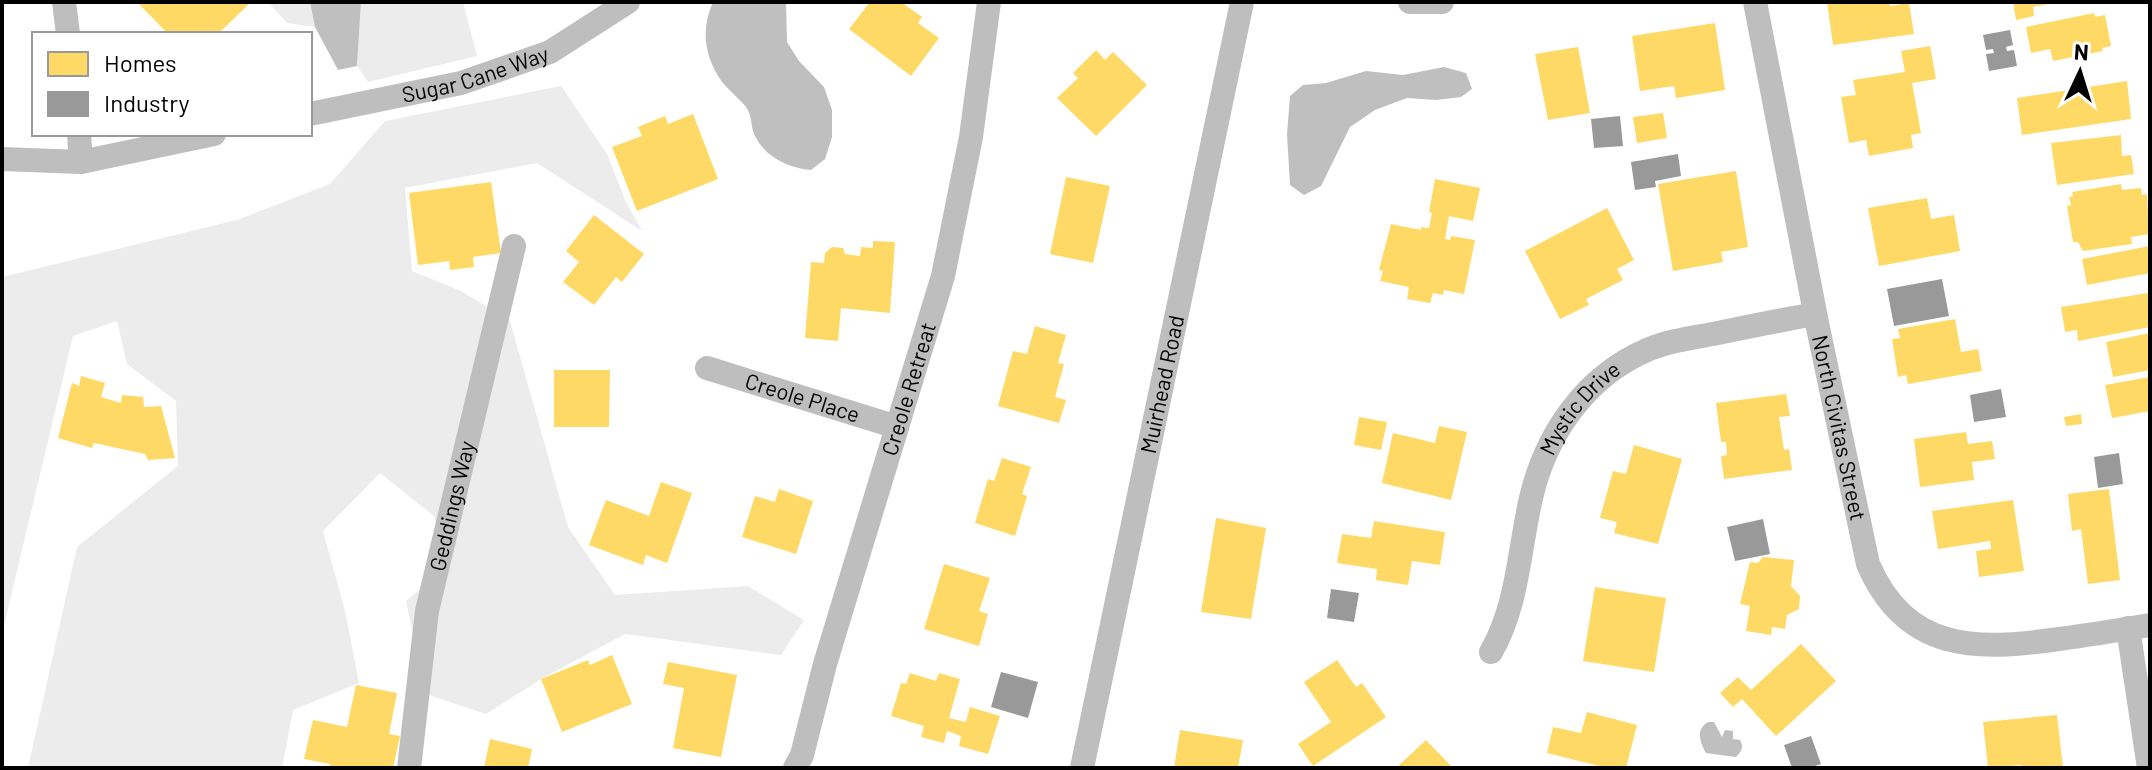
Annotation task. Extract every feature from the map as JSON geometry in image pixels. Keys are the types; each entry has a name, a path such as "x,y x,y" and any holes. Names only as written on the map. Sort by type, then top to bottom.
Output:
{"street":[{"path":"64,2 68,32"},
{"name":"Sugar Cane Way","path":"312,114 461,83 550,52 628,2"},
{"name":"Creole Retreat","path":"795,768 802,755 825,664 943,276 971,137 989,2"},
{"name":"Muirhead Road","path":"1082,768 1242,2"},
{"path":"1410,2 1442,2"},
{"name":"North Civitas Street","path":"1755,2 1815,314 1868,564 1881,590 1900,613 1917,627 1954,642 1982,646 2011,646 2139,626"},
{"path":"79,136 81,162"},
{"path":"2,159 81,162 204,136"},
{"name":"Geddings Way","path":"409,768 427,611 514,246"},
{"name":"Mystic Drive","path":"1491,652 1502,633 1510,608 1540,467 1559,426 1584,395 1603,376 1650,349 1674,341 1815,314"},
{"name":"Creole Place","path":"707,368 897,427"},
{"path":"2139,626 2149,768"}],"shaded area":[{"path":"268,2 310,2 315,27 287,23"},
{"path":"310,2 361,2 357,66 338,70 315,27"},
{"path":"361,2 463,2 477,56 368,82 357,66"},
{"path":"713,2 786,2 787,42 799,61 824,87 832,110 832,137 825,159 811,170 787,164 765,150 755,136 746,107 720,79 710,60 706,41"},
{"path":"1444,67 1466,73 1472,89 1461,97 1436,100 1407,98 1375,110 1350,127 1321,186 1304,195 1290,185 1287,134 1290,96 1303,85 1326,83 1366,71 1403,75"},
{"path":"561,86 607,154 626,202 642,231 537,163 405,188 412,271 461,291 510,321 568,527 615,595 748,586 804,620 781,655 625,634 541,679 486,714 426,694 406,601 449,565 434,516 380,473 323,531 345,611 359,683 293,710 282,768 28,768 77,547 178,466 176,401 127,364 117,321 73,336 2,634 2,277 237,220 330,184 385,121"},
{"path":"1708,722 1714,722 1722,737 1725,730 1733,731 1733,739 1740,740 1742,745 1736,757 1706,753 1700,732"}],"building: Homes":[{"path":"137,2 251,2 220,32 166,32"},
{"path":"870,2 901,2 922,17 918,23 939,38 911,76 849,29"},
{"path":"1827,2 1890,2 1890,6 1909,3 1914,34 1833,45"},
{"path":"2013,2 2053,3 2033,7 2034,16 2016,20"},
{"path":"2094,13 2095,17 2105,15 2111,46 2102,48 2103,51 2053,61 2050,49 2031,53 2026,27"},
{"path":"1715,23 1725,90 1676,98 1674,86 1640,91 1632,36"},
{"path":"1930,46 1936,79 1912,83 1921,133 1911,135 1913,148 1869,156 1866,140 1849,143 1841,97 1856,95 1853,80 1905,72 1901,51"},
{"path":"1578,47 1590,113 1548,120 1535,54"},
{"path":"1096,50 1105,60 1113,52 1147,85 1096,136 1057,98 1078,78 1073,73"},
{"path":"2127,81 2131,119 2022,135 2017,98"},
{"path":"1663,113 1667,138 1637,143 1633,117"},
{"path":"693,114 718,179 637,211 612,147 642,136 638,127 665,116 668,124"},
{"path":"2121,135 2122,156 2131,155 2134,174 2057,185 2051,143"},
{"path":"1736,171 1748,247 1721,252 1723,262 1673,271 1658,184"},
{"path":"1066,177 1110,186 1093,263 1050,254"},
{"path":"1435,179 1480,188 1473,221 1449,216 1445,239 1450,240 1451,236 1475,240 1464,294 1444,290 1443,295 1433,293 1430,303 1407,299 1409,287 1380,281 1383,271 1379,270 1391,224 1421,230 1421,227 1429,228"},
{"path":"491,182 501,253 473,257 474,267 450,270 449,261 418,265 409,193"},
{"path":"2121,184 2122,190 2141,188 2142,195 2147,194 2149,234 2131,237 2132,244 2083,251 2078,242 2073,242 2067,206 2071,205 2069,197 2073,196 2072,192"},
{"path":"1927,198 1931,219 1954,215 1960,251 1879,266 1868,208"},
{"path":"1607,208 1634,260 1617,269 1623,280 1586,299 1589,305 1560,319 1525,251"},
{"path":"594,215 644,254 622,282 616,277 594,305 563,282 579,262 566,251"},
{"path":"873,241 895,242 890,313 841,308 838,341 805,338 811,262 824,263 825,253 832,247 843,248 845,254 860,256 861,247 873,248"},
{"path":"2150,246 2150,273 2087,285 2082,259"},
{"path":"2148,293 2150,327 2078,341 2077,330 2065,332 2061,307"},
{"path":"1955,319 1961,352 1978,349 1982,371 1908,384 1906,375 1898,377 1892,339 1900,338 1898,329"},
{"path":"1035,326 1066,335 1058,363 1064,364 1055,397 1066,400 1059,423 998,406 1013,351 1027,354"},
{"path":"2150,333 2150,370 2113,377 2106,342"},
{"path":"554,370 610,370 609,427 554,427"},
{"path":"81,376 105,383 101,397 121,403 122,395 143,397 144,407 161,406 175,458 148,460 145,454 94,443 92,448 58,438 72,383 79,386"},
{"path":"2150,377 2150,411 2112,418 2105,385"},
{"path":"1786,394 1790,416 1779,417 1784,450 1789,449 1792,470 1724,479 1721,456 1727,455 1726,442 1721,442 1716,403"},
{"path":"2081,414 2082,424 2066,426 2064,417"},
{"path":"1359,417 1387,422 1381,450 1354,445"},
{"path":"1439,426 1467,432 1451,500 1382,483 1393,433 1435,443"},
{"path":"1966,432 1968,444 1992,441 1995,459 1972,462 1974,480 1920,487 1914,439"},
{"path":"1634,445 1682,459 1658,544 1614,533 1617,522 1600,518 1613,471 1626,474"},
{"path":"1002,458 1031,467 1022,494 1027,496 1015,536 975,523 988,479 994,481"},
{"path":"661,482 692,493 667,563 646,555 643,565 589,545 606,500 649,516"},
{"path":"779,489 813,501 796,554 742,537 755,496 775,502"},
{"path":"2109,489 2120,580 2088,584 2081,529 2072,531 2068,494"},
{"path":"2013,500 2024,571 1979,577 1976,551 1991,549 1990,541 1938,549 1932,511"},
{"path":"1216,518 1266,528 1251,619 1201,612"},
{"path":"1374,521 1445,532 1440,565 1412,561 1408,585 1376,580 1377,569 1337,563 1342,534 1371,538"},
{"path":"1763,557 1794,560 1791,586 1800,596 1799,609 1787,615 1785,629 1772,627 1771,635 1746,631 1750,606 1740,604 1750,562 1758,563"},
{"path":"944,564 990,578 979,611 988,614 979,646 924,629"},
{"path":"1595,587 1666,598 1654,672 1583,661"},
{"path":"1801,644 1836,681 1776,736 1742,699 1733,707 1720,693 1738,677 1751,690"},
{"path":"612,655 632,704 562,732 541,679 588,660 590,665"},
{"path":"1337,660 1356,687 1362,683 1386,717 1313,766 1298,744 1331,722 1304,682"},
{"path":"668,662 737,675 721,757 673,748 684,688 663,684"},
{"path":"910,673 936,681 939,673 960,679 949,718 966,722 970,707 1000,716 988,754 959,746 961,736 947,731 944,743 921,737 924,726 891,716 901,683 906,684"},
{"path":"356,685 397,693 389,734 400,736 393,768 329,768 330,764 304,759 313,720 347,727"},
{"path":"1587,712 1637,725 1626,768 1607,768 1547,753 1553,727 1581,733"},
{"path":"2057,715 2063,768 2021,768 2021,765 1988,768 1983,722"},
{"path":"1180,730 1243,740 1238,768 1174,768"},
{"path":"490,739 532,749 528,768 484,768"},
{"path":"1426,740 1453,768 1396,768"}],"building: Industry":[{"path":"2010,30 2013,45 2006,47 2007,51 2014,50 2017,66 1989,71 1986,54 1994,53 1993,49 1986,50 1983,35"},
{"path":"1620,116 1623,146 1594,148 1591,119"},
{"path":"1678,154 1681,176 1655,181 1656,187 1635,190 1631,162"},
{"path":"1942,279 1949,316 1894,326 1887,289"},
{"path":"2001,389 2006,417 1974,422 1970,395"},
{"path":"2119,453 2123,484 2098,488 2094,457"},
{"path":"1763,519 1770,554 1735,561 1727,527"},
{"path":"1331,589 1359,593 1354,622 1327,618"},
{"path":"1001,672 1038,682 1028,718 991,707"},
{"path":"1811,736 1821,764 1792,768 1784,745"}]}
